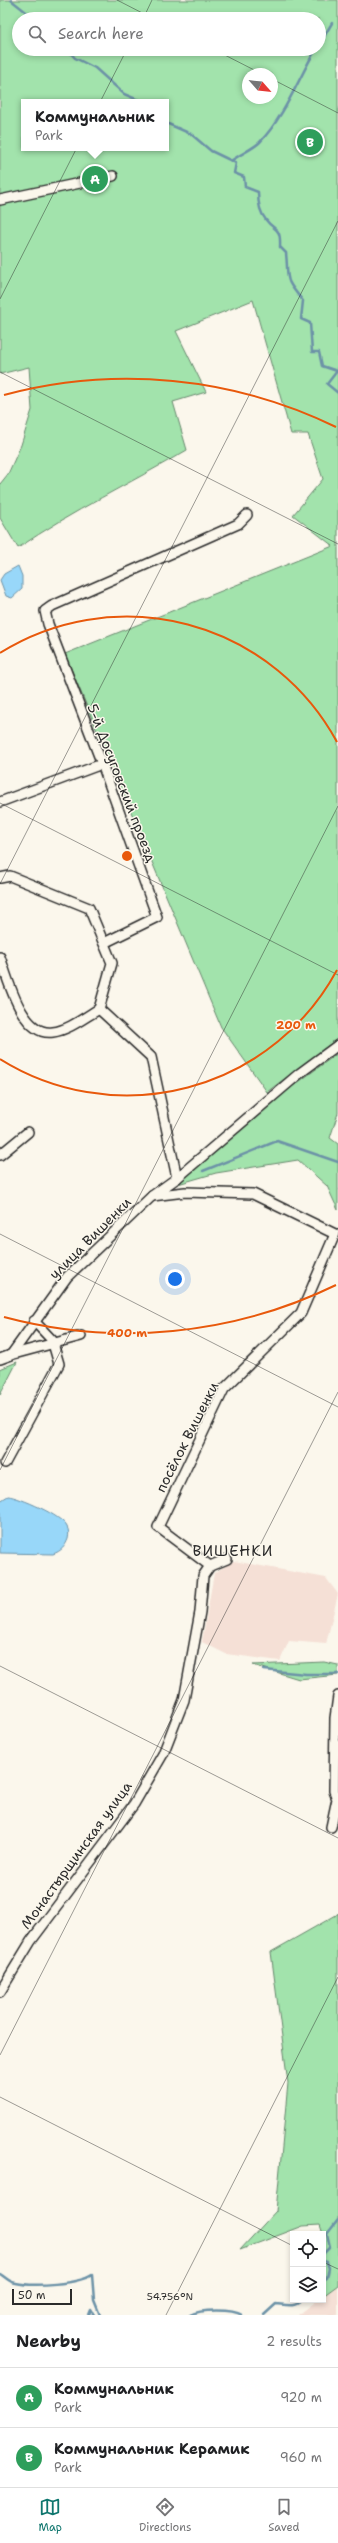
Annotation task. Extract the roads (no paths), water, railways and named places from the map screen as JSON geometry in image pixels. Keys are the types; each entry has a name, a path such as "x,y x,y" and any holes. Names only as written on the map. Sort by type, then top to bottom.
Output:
{"street":[{"path":"0,200 113,176"},
{"name":"5-й Досуговский проезд","path":"104,943 157,917 102,764 48,624 45,611 52,606 238,524 247,515"},
{"path":"0,802 102,764"},
{"path":"0,878 10,876 89,908 112,963 99,1009 66,1028 52,1033 38,1030 22,1015 0,958"},
{"path":"99,1009 151,1057 177,1178"},
{"name":"улица Вишенки","path":"10,1356 67,1277 152,1196 177,1178 300,1073 338,1045"},
{"path":"0,1156 28,1132"},
{"name":"посёлок Вишенки","path":"152,1196 185,1192 253,1194 335,1234 301,1313 224,1389 158,1527 210,1566"},
{"path":"5,1463 59,1364 53,1343 34,1321"},
{"path":"0,1359 81,1336"},
{"path":"210,1566 227,1559"},
{"name":"Монастырщинская улица","path":"0,1992 31,1941 134,1804 163,1754 184,1700 200,1612 203,1576 210,1566"},
{"path":"331,1827 336,1800 334,1791 335,1718 338,1696"}],"water":[{"path":"18,566 22,576 22,589 12,598 6,596 0,580 4,574"},
{"path":"8,1496 40,1508 64,1523 68,1528 68,1539 58,1552 53,1554 0,1553 0,1501"}],"waterway":[{"path":"11,0 26,12"},
{"path":"326,33 332,23"},
{"path":"73,56 95,68 124,94 136,99"},
{"path":"231,161 257,145 269,132 284,109 312,56"},
{"path":"169,124 191,134 211,151 236,163 234,173 244,177 245,187 258,192 262,214 269,224 277,230 280,236 280,247 286,253 287,274 290,283 303,301 301,319 310,323 312,352 319,352 322,366 337,371 327,384 338,393"},
{"path":"203,1171 277,1141 338,1162"},
{"path":"264,1670 306,1674 338,1674"},
{"path":"326,2251 330,2247 327,2234 338,2220"},
{"path":"326,2262 329,2268 326,2278"},
{"path":"0,2274 14,2283 33,2285 66,2283 77,2281 92,2275 94,2300 100,2315"},
{"path":"264,2315 276,2304 293,2305 299,2303"},
{"path":"89,2315 91,2310 94,2315"},
{"path":"190,2315 216,2310 238,2313 242,2315"}],"place":[{"name":"Коммунальник Керамик","path":"310,142"},
{"name":"Коммунальник","path":"95,179"}],"district":[{"name":"ВИШЕНКИ","path":"233,1551"}]}
